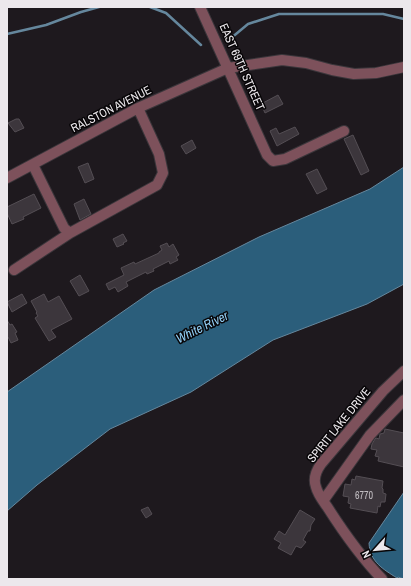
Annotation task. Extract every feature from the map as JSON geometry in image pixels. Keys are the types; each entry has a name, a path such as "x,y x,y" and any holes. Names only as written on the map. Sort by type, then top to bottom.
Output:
{"street":[{"name":"EAST 69TH STREET","path":"200,7 267,155 273,161 285,159 344,131"},
{"name":"RALSTON AVENUE","path":"7,178 138,108 228,68 282,60 306,63 354,74 382,72 404,67"},
{"path":"14,270 70,233 157,185 163,173 159,154 138,108"},
{"path":"33,164 64,228 70,233"},
{"name":"SPIRIT LAKE DRIVE","path":"382,579 352,542 323,501 315,486 316,475 319,468 383,391 404,371"},
{"path":"323,501 370,435 404,400"}],"water":[{"name":"White River","path":"404,167 404,284 367,304 273,340 191,392 110,429 37,485 7,511 7,392 154,290 259,237 370,189"},
{"path":"404,492 404,579 397,578 378,564 372,555 369,543"}],"building":[{"path":"278,95 283,104 265,113 261,104"},
{"path":"19,119 24,128 15,132 8,123"},
{"path":"295,127 299,134 277,146 270,131 276,128 279,134"},
{"path":"353,135 369,171 361,175 344,139"},
{"path":"192,140 196,148 186,154 181,146"},
{"path":"88,163 94,179 85,183 78,167"},
{"path":"317,169 327,189 317,194 306,174"},
{"path":"34,194 41,208 23,217 24,219 12,224 7,213 7,207"},
{"path":"84,199 91,214 80,220 74,204"},
{"path":"123,234 127,241 117,247 113,239"},
{"path":"167,243 169,247 173,244 179,255 176,257 178,260 170,264 169,261 153,269 154,271 147,274 146,272 126,282 128,286 118,292 115,287 109,290 106,284 124,275 121,268 134,262 135,264 159,253 162,250 160,246"},
{"path":"80,275 89,291 79,296 70,281"},
{"path":"22,294 27,303 12,312 7,302"},
{"path":"44,294 48,302 59,296 72,319 51,330 56,337 49,341 35,318 38,316 31,301"},
{"path":"7,320 10,325 12,324 17,332 15,333 18,340 11,343 7,337"},
{"path":"385,429 404,433 404,467 378,461 379,457 375,456 377,450 371,449 375,439 379,439 380,434 384,433"},
{"path":"356,476 383,481 383,493 386,494 385,502 381,502 380,507 378,506 377,513 350,508 351,504 348,503 349,497 343,496 345,484 351,485 352,479 355,480"},
{"path":"148,507 152,514 146,518 141,510"},
{"path":"300,510 315,519 311,525 310,531 308,531 303,540 306,542 301,548 296,546 291,555 278,548 281,543 274,539 279,531 285,535"}],"waterway":[{"path":"7,34 46,25 99,7"},
{"path":"150,7 166,13 201,45"},
{"path":"230,39 248,24 279,14 383,14 404,19"}]}
